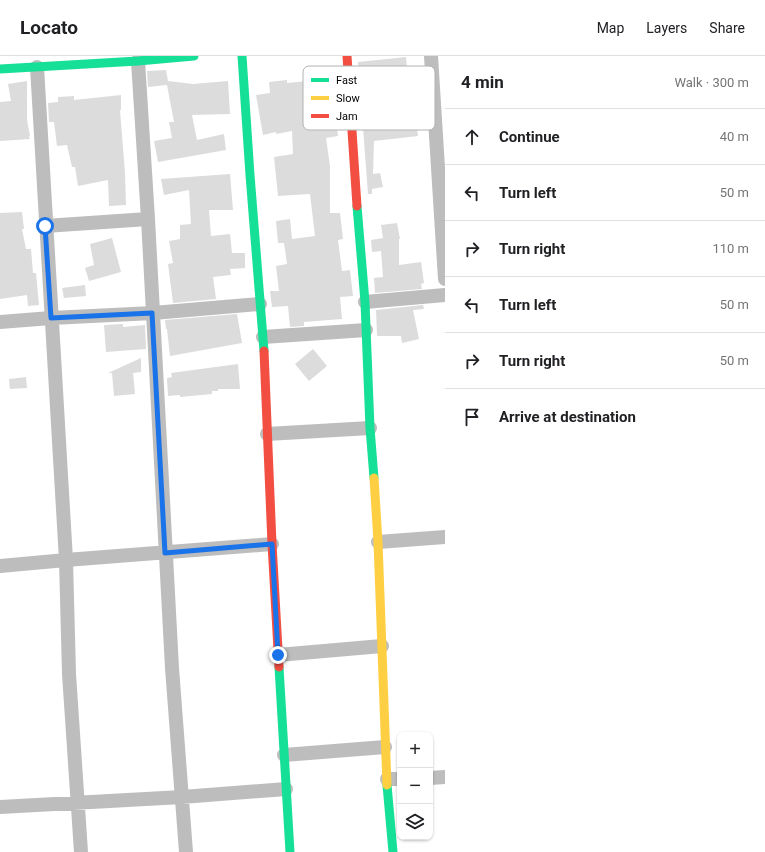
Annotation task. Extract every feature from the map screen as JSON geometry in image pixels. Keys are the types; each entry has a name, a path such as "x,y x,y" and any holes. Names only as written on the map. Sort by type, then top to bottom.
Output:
{"street":[{"path":"0,69 138,61 194,56"},
{"path":"242,56 249,167 263,337 272,544 290,852"},
{"path":"346,56 347,66"},
{"path":"431,56 432,66"},
{"path":"138,61 148,219 165,553 186,852"},
{"path":"37,67 45,226 66,560 69,674 81,852"},
{"path":"435,109 442,202 445,279"},
{"path":"352,130 365,302 370,428 378,542 386,748 393,779 393,852"},
{"path":"45,226 148,219"},
{"path":"365,302 445,296"},
{"path":"0,322 152,313 260,304"},
{"path":"263,337 366,330"},
{"path":"267,434 370,428"},
{"path":"378,542 445,537"},
{"path":"0,566 272,544"},
{"path":"278,655 382,646"},
{"path":"284,755 386,748"},
{"path":"433,778 445,777"},
{"path":"0,807 182,797 286,789"}],"building":[{"path":"406,57 407,66 358,66 358,62"},
{"path":"166,70 168,81 193,84 228,81 230,114 192,115 197,140 224,134 226,150 158,162 154,141 172,138 169,122 174,122 167,85 148,87 147,71"},
{"path":"287,80 287,83 303,81 303,130 337,130 338,136 326,138 330,166 330,213 340,213 343,239 338,240 342,271 350,270 353,296 340,297 342,319 304,322 304,326 290,327 288,306 272,307 270,291 279,291 276,266 287,264 284,243 278,243 276,221 290,219 292,239 315,236 310,194 278,196 274,157 293,154 292,131 263,135 256,95 270,93 269,82"},
{"path":"27,81 27,120 30,139 0,141 0,102 11,101 8,84"},
{"path":"121,95 120,110 126,205 109,206 108,180 78,186 75,167 72,167 67,145 57,146 54,122 49,122 48,103 58,102 58,97 74,96 74,100"},
{"path":"363,130 417,130 418,136 374,141 373,174 380,173 383,187 372,189 372,194 368,194"},
{"path":"230,174 233,210 209,210 211,236 230,234 232,253 245,253 245,268 230,269 231,275 213,277 216,299 173,303 168,264 173,263 169,241 180,239 180,225 191,224 189,190 164,195 161,179"},
{"path":"22,212 24,229 22,229 26,249 31,249 33,273 36,273 39,305 28,306 27,295 0,299 0,213"},
{"path":"397,223 400,239 399,265 421,262 424,283 421,284 422,289 375,293 374,278 383,277 381,251 372,252 371,240 383,238 381,225"},
{"path":"112,238 121,272 89,281 85,268 94,265 90,244"},
{"path":"85,285 86,296 64,298 62,288"},
{"path":"423,305 424,309 413,310 419,339 402,343 401,336 377,336 376,310"},
{"path":"237,314 242,343 170,356 165,320"},
{"path":"123,324 123,327 145,325 146,349 106,352 104,325"},
{"path":"313,349 327,366 309,381 295,364"},
{"path":"141,358 141,372 133,373 135,394 114,396 112,373 108,373"},
{"path":"238,364 240,389 218,389 218,391 212,391 212,394 180,397 180,395 168,396 167,378 172,377 171,373"},
{"path":"26,377 27,388 10,389 9,379"}],"traffic: fast":[{"path":"0,69 138,61 194,56"},
{"path":"242,56 264,351"},
{"path":"357,206 365,302 370,428 374,478"},
{"path":"279,667 290,852"},
{"path":"387,785 393,852"}],"traffic: slow":[{"path":"374,478 378,542 387,785"}],"traffic: jam":[{"path":"347,56 348,66"},
{"path":"352,130 357,206"},
{"path":"264,351 279,667"}],"route":[{"path":"45,226 51,318 152,313 165,553 272,544 278,655"}]}
